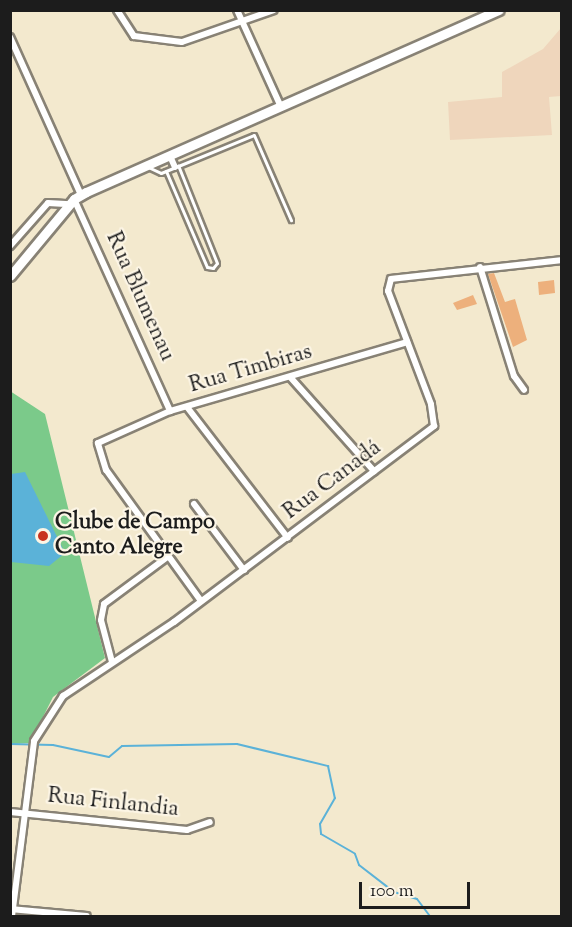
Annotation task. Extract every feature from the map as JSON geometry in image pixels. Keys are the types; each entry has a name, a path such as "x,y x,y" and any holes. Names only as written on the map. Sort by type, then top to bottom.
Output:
{"main road":[{"path":"10,276 75,199 147,164 170,156 493,12"}],"street":[{"path":"117,10 128,32 156,42 191,42 243,24 274,10"},
{"path":"237,10 281,107"},
{"name":"Rua Blumenau","path":"10,37 75,199 170,411"},
{"path":"170,156 176,166"},
{"path":"10,246 48,203 75,199"},
{"name":"Rua Canadá","path":"12,912 33,745 63,696 288,538 434,426 433,410 388,291 391,279 480,267 561,260"},
{"path":"480,267 514,376 524,390"},
{"name":"Rua Timbiras","path":"165,558 101,461 97,447 107,437 170,411 291,378 407,342"},
{"path":"291,378 374,471"},
{"path":"187,407 288,538"},
{"path":"194,504 244,570"},
{"path":"112,662 101,620 104,604 165,558 201,601"},
{"name":"Rua Finlandia","path":"10,812 187,830 210,822"},
{"path":"12,912 87,916"}],"lane":[{"path":"147,164 152,174 166,171 244,137 258,137 291,220"},
{"path":"166,171 207,267 213,268 217,263 176,166"}],"shaded area":[{"path":"561,28 561,96 549,97 552,135 450,140 448,102 502,97 502,72 543,49"}],"green space":[{"name":"Clube de Campo Canto Alegre","path":"10,391 45,414 105,658 53,697 30,743 11,744"}],"water":[{"path":"25,472 65,553 49,566 11,562 11,474"}],"building":[{"path":"494,273 505,302 515,299 527,340 513,347 488,274"},
{"path":"554,280 555,293 539,295 538,282"},
{"path":"473,295 477,304 457,310 453,303"}],"waterway":[{"path":"10,744 53,745 109,757 122,746 237,744 328,766 335,798 320,824 321,834 355,854 359,865 394,892 417,899 430,916"}],"place":[{"name":"Clube de Campo Canto Alegre","path":"43,536"}]}
